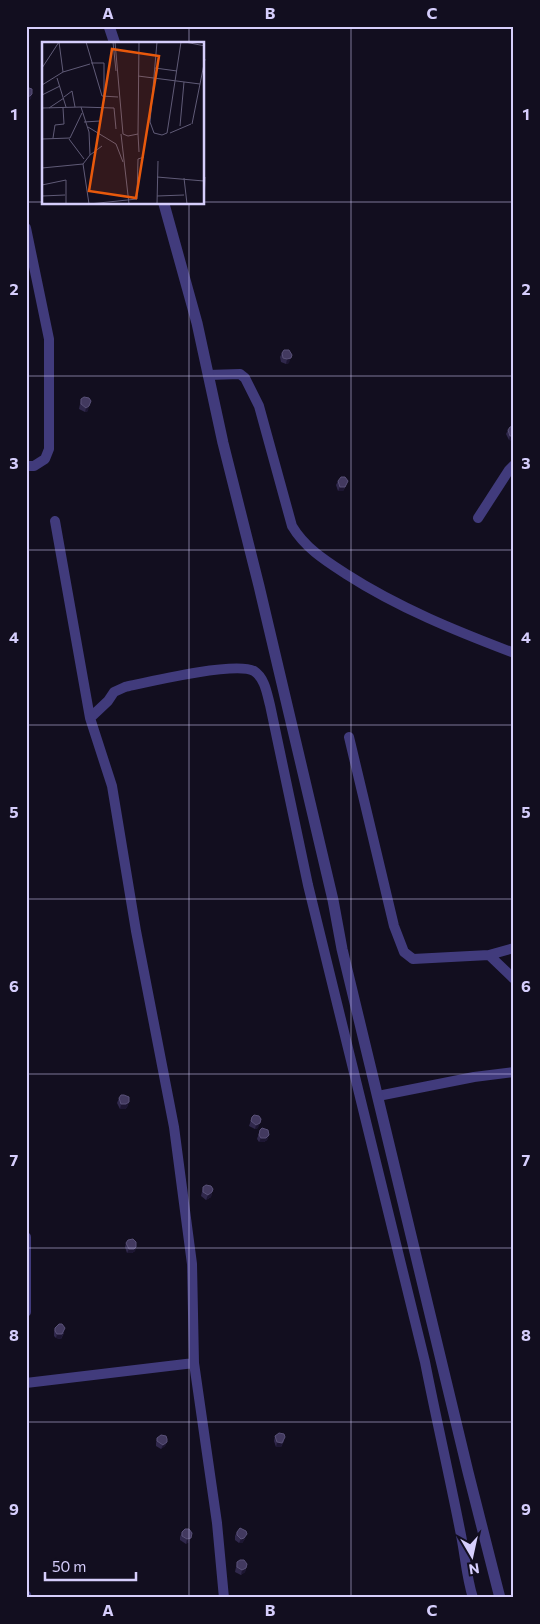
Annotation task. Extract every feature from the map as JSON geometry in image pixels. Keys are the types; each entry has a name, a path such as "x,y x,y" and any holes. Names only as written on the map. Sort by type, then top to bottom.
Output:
{"street":[{"path":"108,26 114,42"},
{"path":"164,205 194,314 223,443 259,586 333,900 342,950 500,1598"},
{"path":"26,228 46,321 50,361 48,449 45,460 34,466 26,466"},
{"path":"208,375 240,374 245,378 259,406 292,526 299,538 312,551 374,592 435,622 514,653"},
{"path":"478,518 514,465"},
{"path":"55,521 90,718 112,786 136,931 174,1127 192,1264 194,1364 217,1523 224,1598"},
{"path":"90,718 108,701 114,692 124,687 196,673 242,668 254,672 262,680 270,705 308,885 425,1362 473,1598"},
{"path":"349,737 394,926 404,952 413,959 489,955 514,948"},
{"path":"489,955 514,979"},
{"path":"339,1010 357,1007"},
{"path":"378,1096 474,1077 514,1072"},
{"path":"26,1238 26,1312"},
{"path":"26,1382 194,1364"}],"building":[{"path":"26,87 32,89 32,94 26,97"},
{"path":"284,350 289,350 292,355 291,358 283,358 282,353"},
{"path":"84,397 89,398 91,401 86,408 81,404 81,399"},
{"path":"513,426 514,436 510,436 508,430"},
{"path":"341,477 345,477 348,481 345,487 340,487 338,481"},
{"path":"121,1095 129,1097 129,1102 121,1104 119,1098"},
{"path":"254,1115 259,1116 261,1119 260,1123 256,1125 251,1121"},
{"path":"262,1128 268,1130 269,1135 266,1138 261,1138 259,1135"},
{"path":"206,1185 211,1186 213,1189 208,1195 203,1192 203,1187"},
{"path":"133,1239 136,1242 136,1247 129,1249 126,1243 128,1240"},
{"path":"59,1324 62,1324 65,1328 62,1334 57,1334 55,1331"},
{"path":"279,1433 284,1434 285,1437 282,1443 277,1442 275,1436"},
{"path":"161,1435 166,1436 167,1439 167,1442 163,1445 157,1441 157,1438"},
{"path":"240,1528 246,1531 247,1534 241,1539 237,1535"},
{"path":"185,1529 189,1529 192,1533 191,1538 187,1539 182,1536 182,1532"},
{"path":"244,1560 247,1564 246,1568 242,1570 237,1567 237,1562"}]}
